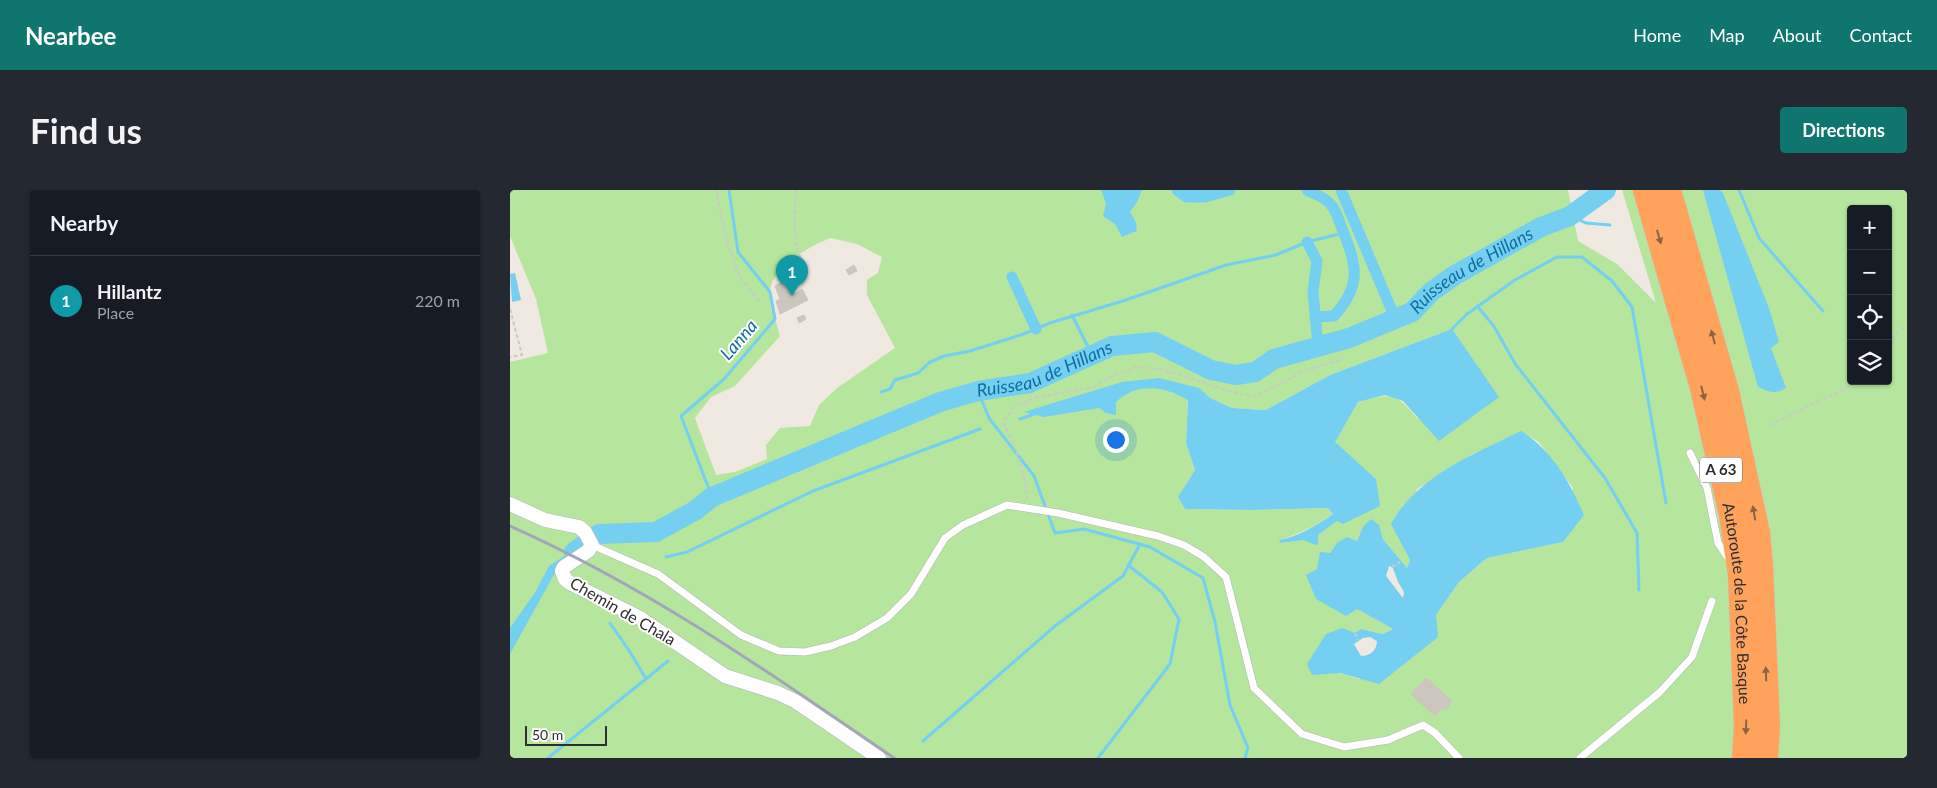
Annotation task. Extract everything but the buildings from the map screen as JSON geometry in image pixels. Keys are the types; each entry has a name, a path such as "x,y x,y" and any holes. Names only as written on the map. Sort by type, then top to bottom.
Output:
{"highway":[{"name":"Autoroute de la Côte Basque","path":"1645,190 1702,388 1731,515 1740,576 1746,726 1744,758"},
{"name":"Autoroute de la Côte Basque","path":"1669,190 1727,391 1758,533 1768,726 1766,758"}],"street":[{"path":"510,504 545,520 579,527 591,542"},
{"name":"Chemin de Chala","path":"591,542 588,551 564,567 563,575 565,578 640,618 725,676 778,693 795,701 879,758"}],"lane":[{"path":"1690,453 1707,488 1718,543 1740,576"},
{"path":"591,542 658,574 741,635 779,651 805,652 831,646 855,637 887,618 911,594 946,538 963,525 1007,505 1058,513 1158,536 1184,545 1204,557 1226,577 1254,688 1302,734 1344,747 1388,740 1423,725 1435,733 1459,758"},
{"path":"1580,758 1660,692 1692,657 1712,601"}],"path":[{"path":"716,190 726,238 739,276 760,302"},
{"path":"796,190 794,217 799,259 805,268"},
{"path":"510,309 522,355 510,356"},
{"path":"1891,340 1900,330 1907,328"},
{"path":"1026,509 1024,475 1015,446 1003,423 1014,408 1034,398 1094,387 1112,376 1136,367 1160,369 1232,392 1254,396 1304,371 1344,358"},
{"path":"1770,425 1850,385"},
{"path":"1392,567 1400,562"},
{"path":"1355,633 1358,640"}],"green space":[{"path":"510,190 1568,190 1578,241 1617,264 1656,303 1622,190 1907,190 1907,758 510,758 510,362 548,353 536,299 510,236","holes":["831,238 857,244 882,257 878,273 867,280 867,295 895,348 837,388 819,405 810,426 780,428 766,445 767,459 735,472 716,475 695,418 711,397 735,386 780,336 771,304 770,293 776,275 803,252","1452,329 1418,419 1404,404 1392,397 1378,397 1358,402 1334,442 1376,479 1337,521 1318,535 1318,544 1304,540 1281,543 1279,540 1307,529 1327,518 1333,514 1328,508 1185,509 1179,497 1195,470 1186,443 1188,395 1210,398 1232,408 1266,410 1330,375","1521,432 1539,442 1573,488 1563,542 1487,558 1459,582 1436,615 1359,679 1340,673 1361,629 1383,634 1393,629 1357,609 1306,575 1318,569 1337,543 1357,541 1363,527 1379,525 1383,539 1407,568 1410,560 1401,542 1417,489 1473,454"]}],"water":[{"path":"1101,190 1142,190 1130,212 1136,222 1137,231 1122,237 1115,224 1103,216 1106,204"},
{"path":"1177,190 1230,190 1205,197 1186,197"},
{"path":"1703,190 1720,190 1723,193 1769,308 1779,342 1771,348 1786,388 1779,392 1772,392 1758,387"},
{"path":"515,273 521,300 512,302 510,274"},
{"path":"1452,329 1499,397 1439,441 1403,401 1385,395 1358,402 1335,442 1376,479 1380,506 1343,524 1337,521 1318,535 1318,544 1315,545 1304,540 1280,543 1279,540 1300,533 1327,518 1333,514 1328,508 1185,509 1178,497 1195,470 1186,443 1188,400 1179,395 1151,388 1132,391 1116,402 1116,415 1106,413 1099,408 1044,417 1024,412 1122,382 1159,378 1199,388 1210,398 1232,408 1266,410 1330,375"},
{"path":"1521,431 1551,457 1573,491 1584,515 1563,542 1487,558 1459,582 1436,615 1438,637 1379,684 1340,673 1312,675 1307,664 1326,634 1342,628 1355,633 1361,629 1383,634 1393,629 1357,609 1346,616 1316,599 1306,575 1317,569 1320,552 1330,553 1337,543 1347,537 1357,541 1363,527 1371,519 1379,525 1383,539 1407,568 1410,560 1391,524 1402,507 1416,492 1448,468","holes":["1389,566 1393,568 1404,592 1403,598 1386,576","1370,637 1377,641 1376,647 1370,654 1361,656 1354,644 1363,638"]},
{"path":"594,537 556,571 510,654 510,628 536,591 549,566"}],"waterway":[{"name":"Lanna","path":"712,497 681,416 724,379 775,319 770,292 738,252 729,190"},
{"path":"1177,190 1186,197 1205,197 1230,190"},
{"path":"1307,190 1325,199 1333,207 1348,243 1354,265 1353,285 1343,305 1334,316 1315,317"},
{"path":"1341,190 1395,318"},
{"name":"Ruisseau de Hillans","path":"574,552 599,534 656,532 696,510 712,497 940,402 978,391 1030,383 1112,346 1155,342 1211,370 1236,375 1255,372 1274,359 1349,338 1412,312 1431,292 1455,275 1541,227 1570,216 1606,190"},
{"path":"1739,190 1759,238 1823,311"},
{"path":"1570,216 1586,223 1610,225"},
{"path":"881,392 890,389 895,380 918,373 930,362 944,356 970,351 1021,335 1050,323 1126,300 1226,265 1276,255 1307,242 1343,233"},
{"path":"1307,242 1317,261 1313,292 1318,346"},
{"path":"1452,329 1467,314 1515,280 1557,257 1582,257 1612,281 1632,307 1666,503"},
{"path":"1012,277 1036,329"},
{"path":"1477,306 1493,325 1516,365 1605,478 1637,533 1639,590"},
{"path":"1072,315 1092,355"},
{"path":"978,391 989,418 1034,476 1055,533 1084,529 1150,547 1203,578 1215,622 1230,705 1248,748 1245,758"},
{"path":"1020,419 1037,413"},
{"path":"666,557 687,552 813,491 980,429"},
{"path":"923,741 1055,626 1123,576 1140,544"},
{"path":"1098,758 1170,664 1179,619 1162,592 1128,565"},
{"path":"610,623 645,677"},
{"path":"548,758 668,661"}],"railway":[{"path":"510,526 611,576 659,604 754,663 894,758"}],"place":[{"name":"Hillantz","path":"792,296"}]}
